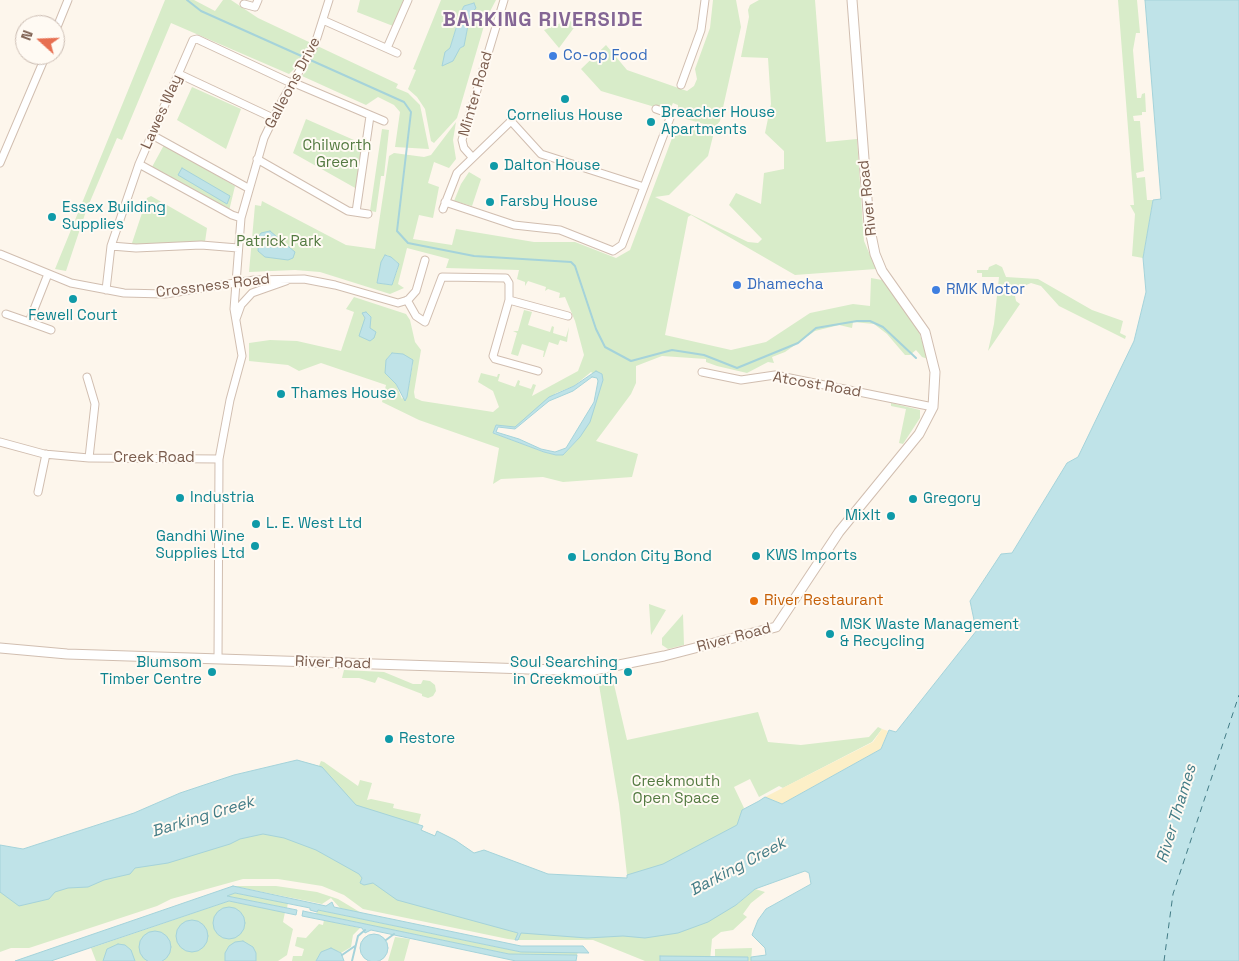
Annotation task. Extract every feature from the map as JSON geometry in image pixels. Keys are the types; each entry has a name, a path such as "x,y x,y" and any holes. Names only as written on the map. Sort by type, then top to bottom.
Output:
{"street":[{"path":"62,15 68,0"},
{"path":"244,4 255,8 258,0"},
{"name":"Galleons Drive","path":"218,658 219,459 230,400 243,354 234,309 242,218 248,188 273,118 316,44 329,0"},
{"path":"387,48 408,0"},
{"name":"Minter Road","path":"472,157 464,148 462,140 504,0"},
{"path":"681,85 701,30 705,0"},
{"name":"River Road","path":"0,648 67,654 589,671 660,657 771,630 782,620 839,532 919,434 932,407 935,372 925,332 882,271 875,254 869,225 852,0"},
{"path":"324,21 397,53"},
{"name":"Lawes Way","path":"106,290 112,246 139,164 193,40 197,38 292,83"},
{"path":"0,163 42,65"},
{"path":"179,74 273,118"},
{"path":"292,83 384,121"},
{"path":"644,187 541,154 511,121 472,157 454,178 444,205 514,225 560,230 613,251 622,245 644,187 670,118 667,113 656,109"},
{"path":"356,212 370,116"},
{"path":"152,135 248,188"},
{"path":"257,159 348,211 368,214"},
{"path":"139,164 232,215 242,218"},
{"path":"112,246 136,248 201,245 238,248"},
{"name":"Crossness Road","path":"0,254 77,284 106,290 165,294 254,280 293,278 325,282 392,303 407,300"},
{"path":"425,260 416,291 407,300 416,316 426,322 442,277 506,278 510,283 509,300 493,356 495,359 538,371"},
{"path":"29,322 48,274"},
{"path":"236,320 241,304 252,293 293,278"},
{"path":"509,300 559,310 568,316"},
{"path":"6,314 51,330"},
{"name":"Atcost Road","path":"702,372 741,380 775,375 932,407"},
{"path":"87,377 95,404 89,458"},
{"name":"Creek Road","path":"0,442 46,454 89,458 219,459"},
{"path":"38,492 46,454"}],"green space":[{"path":"165,0 194,0 215,11 223,0 231,0 258,18 398,84 396,88 408,93 420,105 429,149 395,147 400,112 394,105 378,97 366,105 302,76 307,70 298,65 289,74 171,23 122,140 117,138 86,211 66,271 55,269"},
{"path":"360,0 404,0 393,26 357,12"},
{"path":"441,0 496,0 486,19 457,118 434,143 431,141 425,109 417,97 408,89 416,70 413,69","holes":["474,3 463,46 443,61 450,48 464,6"]},
{"path":"713,0 736,0 741,27 720,121 715,127 686,119 678,110 678,105 673,103 670,109 665,110 601,91 581,69 606,45 627,70 687,91 694,86 697,79 695,69 710,28"},
{"name":"Patrick Park","path":"759,0 815,0 826,142 857,139 864,241 876,269 795,275 691,215 688,217 665,335 731,350 766,342 810,313 853,304 870,306 871,278 882,280 917,326 928,359 922,357 916,350 910,355 905,355 887,334 874,324 853,322 852,328 839,325 815,331 785,352 772,357 774,363 768,362 747,373 717,366 706,362 706,359 662,356 636,366 636,383 631,394 596,441 638,454 632,477 563,482 543,477 501,479 493,484 499,448 419,420 382,402 386,385 321,363 299,371 288,365 249,361 249,343 270,340 297,341 341,351 354,312 346,309 354,297 406,314 410,320 415,342 421,350 414,392 415,398 422,401 493,412 499,407 493,391 478,382 481,373 497,377 500,374 498,381 515,387 518,380 520,381 519,385 531,389 533,384 536,385 532,396 578,371 584,355 575,321 565,297 559,298 560,293 548,289 545,291 546,287 528,281 525,286 525,282 517,279 519,270 446,268 449,259 407,248 398,284 404,288 390,294 320,272 295,270 249,272 255,205 261,206 262,201 346,245 375,249 389,156 394,153 424,157 431,155 456,122 453,140 456,159 449,168 434,162 428,183 439,187 433,218 419,215 413,239 452,245 456,229 534,242 575,242 616,258 630,250 677,125 713,136 708,156 669,195 655,197 748,242 758,243 762,239 729,205 736,193 761,204 764,173 784,169 784,151 765,133 771,104 768,58 741,57 750,5","holes":["387,255 397,262 398,268 392,285 377,283","392,353 413,363 408,390 402,399 386,360","591,372 603,380 580,437 563,455 544,452 493,433 496,425 515,428 556,393 574,386"]},
{"path":"1118,0 1137,0 1140,33 1136,33 1133,50 1137,98 1141,98 1142,94 1145,93 1146,112 1142,112 1142,115 1133,116 1134,121 1140,121 1144,171 1136,173 1137,178 1145,177 1147,200 1153,200 1143,258 1132,256 1135,214 1130,205 1134,205"},
{"path":"566,18 576,25 559,48 544,30 563,22"},
{"path":"192,87 241,109 226,149 177,120"},
{"name":"Chilworth Green","path":"306,119 363,144 357,189 293,153"},
{"path":"382,129 389,130 384,176 381,176 376,212 370,211"},
{"path":"164,145 235,186 229,211 152,167"},
{"path":"469,172 481,179 472,206 454,201 461,184"},
{"path":"151,196 207,228 205,242 169,246 131,246 147,198"},
{"path":"996,264 1002,267 1006,277 1038,279 1092,310 1123,321 1120,333 1126,336 1125,339 1059,306 1041,286 1031,283 1019,288 1015,296 1016,301 1020,304 988,351 994,324 999,277 982,277 982,273 977,273 977,270 988,270 989,267"},
{"path":"524,310 532,312 528,325 550,332 552,326 554,327 553,333 566,337 569,327 567,342 560,340 558,345 549,342 544,357 544,351 522,344 518,356 511,354 517,333 513,331 518,331"},
{"path":"891,403 920,410 920,418 903,444 899,443 906,409 891,406"},
{"path":"649,604 666,610 651,635"},
{"path":"683,614 684,645 668,649 662,645 662,638"},
{"path":"344,670 384,672 413,684 421,684 423,680 430,681 435,685 436,691 433,696 428,698 378,677 375,683 359,678 342,678"},
{"name":"Creekmouth Open Space","path":"612,676 627,740 758,712 768,742 801,745 869,737 878,727 882,729 872,742 783,788 779,786 759,797 750,779 734,787 744,808 737,825 708,860 627,875 619,804 598,679"},
{"path":"297,760 319,766 321,761 324,762 358,786 360,780 372,783 367,800 371,799 394,804 393,808 421,814 418,825 423,826 421,830 436,836 437,831 474,853 484,850 498,856 498,862 233,777"},
{"path":"251,826 351,854 362,878 360,883 373,883 518,933 515,940 508,939 363,909 344,895 322,886 278,879 243,879 171,899 157,906 29,948 11,948 0,952 0,885"},
{"path":"233,886 276,886 317,892 338,899 363,914 340,908 331,898 322,904"},
{"path":"755,889 765,892 751,903 743,914 747,917 733,930 721,932 712,939 710,961 645,961 593,940 518,940 520,931 736,905"},
{"path":"235,893 288,903 287,908 225,896"},
{"path":"229,901 285,912 283,922 293,929 287,955 278,961 96,961 91,948"},
{"path":"318,910 521,952 578,952 577,955 509,954 316,914"},
{"path":"324,920 360,928 353,935 351,947 341,953 338,951 321,952 316,961 292,961 293,956 302,956 304,949 295,946 297,937 306,938 319,924 323,925"},
{"path":"395,937 410,939 404,961 388,961"},
{"path":"752,948 751,961 715,961 715,949"}],"sand":[{"path":"882,729 888,731 881,749 782,804 765,797 873,742"}],"water":[{"path":"1145,0 1239,0 1239,961 751,961 751,957 766,955 765,948 752,935 758,920 766,909 811,884 809,873 805,871 755,889 736,905 708,922 678,933 645,938 623,936 587,938 521,933 518,940 515,940 518,933 397,900 373,883 364,885 360,883 362,878 359,874 316,850 284,838 263,834 240,839 230,844 168,863 135,868 130,874 104,880 88,887 68,888 55,892 49,899 19,906 0,892 0,845 23,849 134,813 180,793 234,775 297,760 322,767 356,805 423,826 421,830 435,836 437,831 474,853 484,850 548,874 627,878 627,875 663,864 737,825 742,810 765,797 782,804 881,749 889,730 896,732 977,630 976,625 972,622 974,620 970,601 1001,554 1012,553 1067,463 1078,457 1134,341 1146,292 1143,258 1153,200 1161,199"},
{"path":"474,3 476,8 470,15 464,46 460,48 453,61 442,66 445,52 450,48 464,6"},
{"path":"182,168 230,196 227,204 178,175"},
{"path":"270,231 295,252 293,258 288,260 265,257 258,251 259,236 261,233"},
{"path":"385,255 391,257 399,264 392,285 377,283 381,262"},
{"path":"366,312 371,317 370,328 376,332 374,338 370,341 359,336 365,318 362,313"},
{"path":"392,353 403,354 413,360 405,401 396,384 385,373 386,360"},
{"path":"596,371 602,374 603,380 590,422 580,437 563,455 544,452 493,433 496,425 515,427 549,397 574,386","holes":["592,377 597,378 594,402 566,448 555,452 541,449 519,439 496,432 498,427 515,429 549,401 573,391"]},
{"path":"233,886 326,906 332,902 334,907 521,946 583,946 589,953 521,952 318,910 317,912 310,910 310,908 235,893 227,896 297,910 296,915 229,901 51,961 15,961"},
{"path":"229,907 235,908 240,912 244,917 244,929 240,934 235,938 229,939 223,938 218,934 214,929 213,923 214,917 218,912 223,908"},
{"path":"303,911 509,954 577,955 576,961 516,961 371,930 365,933 362,928 302,916"},
{"path":"192,920 198,921 203,925 207,930 207,942 203,947 198,951 192,952 186,951 181,947 177,942 176,936 177,930 181,925 186,921"},
{"path":"155,931 166,936 171,947 166,958 155,963 144,958 139,947 144,936"},
{"path":"374,934 384,938 388,948 384,958 374,962 364,958 360,948 364,938"},
{"path":"243,941 253,947 256,953 256,961 225,961 225,953 229,946 235,942"},
{"path":"118,944 125,945 131,950 135,961 103,961 107,949"},
{"path":"331,948 341,953 344,961 316,961 321,952"},
{"path":"660,956 748,957 748,961 660,961"}],"waterway":[{"path":"187,0 201,11 404,102 411,112 397,231 408,243 474,256 571,262 575,266 596,329 605,347 631,361 672,350 704,355 737,368 798,343 816,328 857,321 870,321 883,327 916,358"},
{"path":"352,961 358,936 365,930"},
{"path":"386,940 394,934"},
{"path":"342,955 355,946"}],"ferry route":[{"path":"1164,961 1173,894 1239,695"}],"place":[{"name":"Co-op Food","path":"553,56"},
{"name":"Cornelius House","path":"565,99"},
{"name":"Breacher House Apartments","path":"651,122"},
{"name":"Dalton House","path":"494,166"},
{"name":"Farsby House","path":"490,202"},
{"name":"Essex Building Supplies","path":"52,217"},
{"name":"Dhamecha","path":"737,285"},
{"name":"RMK Motor","path":"936,290"},
{"name":"Fewell Court","path":"73,299"},
{"name":"Thames House","path":"281,394"},
{"name":"Industria","path":"180,498"},
{"name":"Gregory","path":"913,499"},
{"name":"MixIt","path":"891,516"},
{"name":"L. E. West Ltd","path":"256,524"},
{"name":"Gandhi Wine Supplies Ltd","path":"255,546"},
{"name":"KWS Imports","path":"756,556"},
{"name":"London City Bond","path":"572,557"},
{"name":"River Restaurant","path":"754,601"},
{"name":"MSK Waste Management & Recycling","path":"830,634"},
{"name":"Blumsom Timber Centre","path":"212,672"},
{"name":"Soul Searching in Creekmouth","path":"628,672"},
{"name":"Restore","path":"389,739"}],"district":[{"name":"BARKING RIVERSIDE","path":"543,21"}],"water label":[{"name":"River Thames","path":"1177,814"},
{"name":"Barking Creek","path":"203,817"},
{"name":"Barking Creek","path":"738,867"}]}
